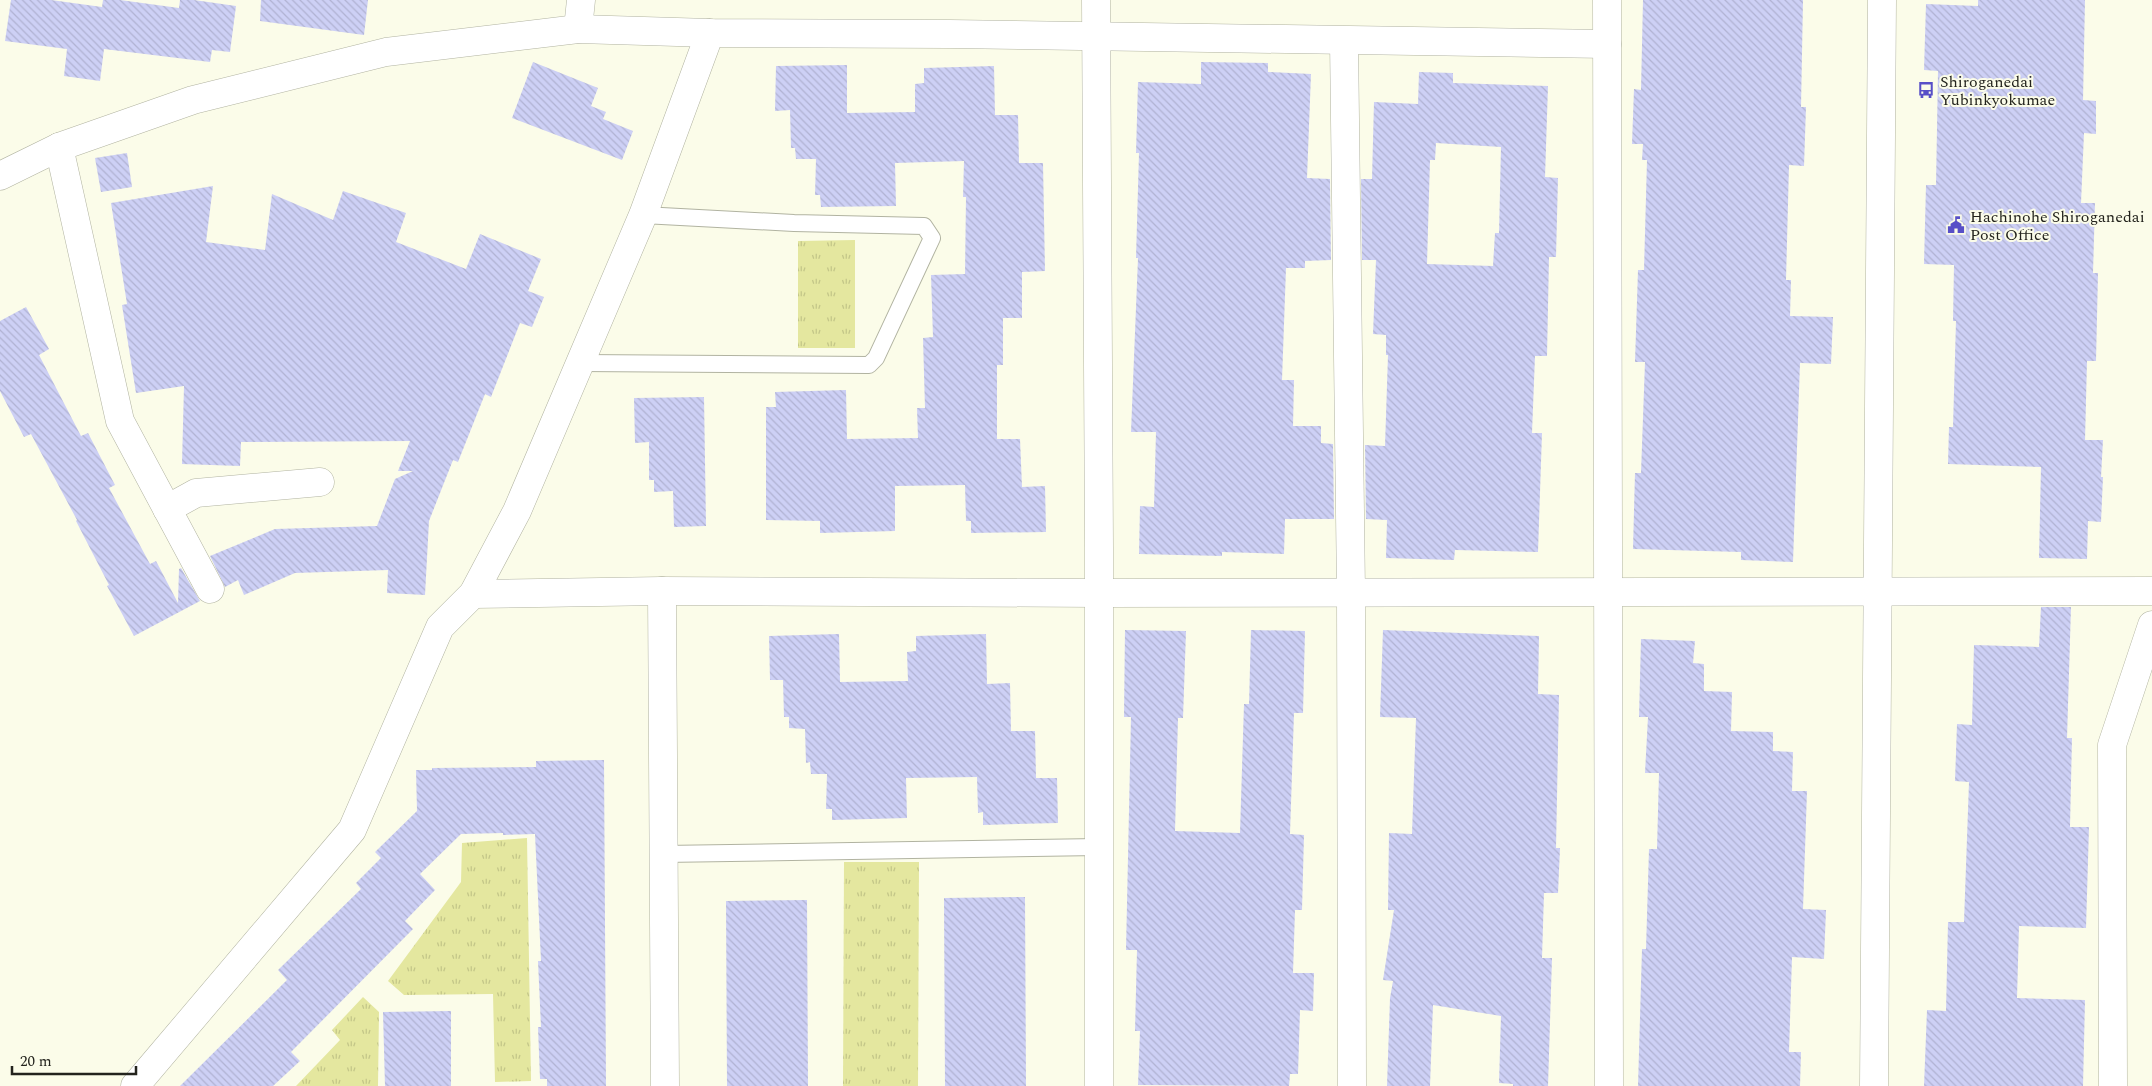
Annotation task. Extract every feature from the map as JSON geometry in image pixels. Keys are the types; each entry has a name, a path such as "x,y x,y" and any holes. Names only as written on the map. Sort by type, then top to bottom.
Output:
{"street":[{"path":"578,29 581,0"},
{"path":"1096,0 1100,593 1098,1086"},
{"path":"1608,0 1609,1086"},
{"path":"1874,1086 1882,0"},
{"path":"0,176 59,147 193,100 386,52 578,29 710,33 1096,36 1607,44"},
{"path":"136,1086 352,830 440,627 474,594 517,510 643,215 710,33"},
{"path":"1344,41 1350,592 1352,1086"},
{"path":"59,147 120,421 210,589"},
{"path":"167,509 196,492 320,482"},
{"path":"474,594 662,591 1100,593 2152,592"},
{"path":"662,591 664,1086"},
{"path":"2113,1086 2112,745 2152,625"}],"lane":[{"path":"580,363 868,365 876,358 932,238 924,226 794,223 643,215"},
{"path":"663,854 1099,847"}],"green space":[{"path":"855,240 855,348 798,348 798,241"},
{"path":"527,838 531,1081 495,1082 493,994 404,995 388,981 461,882 462,843"},
{"path":"844,862 919,862 918,1086 843,1086"},
{"path":"363,997 379,1012 378,1086 296,1086 340,1040 332,1030"}],"building":[{"path":"11,0 51,0 102,7 103,0 120,0 179,8 180,0 194,0 236,6 230,52 212,50 210,62 104,49 100,81 64,76 67,49 5,41"},
{"path":"261,0 368,0 364,35 260,21"},
{"path":"1643,0 1803,0 1801,107 1806,107 1804,166 1789,165 1786,280 1791,280 1790,316 1833,317 1831,364 1800,363 1793,562 1741,560 1741,552 1633,549 1635,473 1641,473 1645,362 1635,362 1638,270 1644,270 1647,160 1642,160 1643,144 1632,144 1634,89 1641,90"},
{"path":"1978,0 2085,0 2083,100 2096,101 2096,134 2084,133 2081,203 2095,203 2093,273 2098,273 2096,361 2087,361 2085,440 2103,440 2101,522 2088,521 2087,559 2039,558 2041,467 1948,464 1949,427 1953,427 1956,321 1953,321 1954,265 1924,264 1926,185 1936,185 1938,71 1924,70 1926,4 1978,6"},
{"path":"533,62 598,88 591,106 606,112 603,119 633,131 622,160 512,118"},
{"path":"1201,62 1268,63 1268,72 1311,74 1307,178 1330,179 1331,260 1305,261 1305,268 1286,268 1282,380 1294,380 1293,426 1321,426 1321,443 1333,444 1334,519 1285,519 1284,554 1222,552 1222,556 1139,554 1140,506 1154,507 1156,432 1131,432 1138,258 1136,258 1139,153 1136,153 1138,82 1201,84"},
{"path":"847,65 847,113 915,112 915,84 924,83 924,68 994,66 995,115 1018,115 1019,163 1043,163 1045,271 1022,272 1022,318 1003,318 1003,365 997,365 997,439 1020,439 1022,487 1045,486 1046,532 971,533 971,521 966,521 965,485 895,486 895,531 820,533 820,521 766,520 766,407 776,407 775,392 846,390 847,439 918,438 917,408 925,408 923,338 933,337 931,275 965,274 966,197 963,197 964,161 895,163 896,206 821,207 820,195 815,195 816,159 796,159 795,148 791,148 790,110 775,111 776,66"},
{"path":"1419,72 1453,73 1453,83 1548,86 1545,177 1558,178 1556,257 1549,257 1547,356 1535,356 1532,433 1542,433 1538,552 1455,550 1454,560 1386,558 1387,520 1366,519 1365,445 1385,446 1388,355 1386,355 1386,335 1373,334 1376,260 1362,260 1361,179 1372,179 1374,102 1418,104","holes":["1436,143 1501,147 1499,233 1495,233 1493,266 1427,264 1430,160 1435,160"]},
{"path":"127,153 132,187 101,192 95,158"},
{"path":"213,186 206,242 265,250 272,194 333,220 343,191 406,213 396,242 466,269 480,234 541,259 528,291 544,297 532,327 520,323 491,397 485,394 458,462 453,460 429,521 425,595 387,593 388,570 295,573 244,595 238,580 225,587 210,556 275,529 377,526 395,479 413,471 398,471 410,441 241,442 240,466 182,464 184,386 136,393 122,305 127,304 111,203"},
{"path":"26,307 49,349 39,355 81,436 88,433 115,485 109,488 150,564 156,561 178,603 179,569 181,568 200,601 134,636 107,586 109,585 77,520 31,434 24,437 0,391 0,321"},
{"path":"704,397 706,526 674,527 673,491 654,492 654,480 649,480 649,442 635,443 634,398"},
{"path":"2041,607 2071,607 2067,738 2072,738 2070,827 2089,827 2086,928 2019,926 2017,998 2085,1000 2083,1086 1924,1086 1927,1010 1946,1011 1948,922 1964,922 1969,782 1955,781 1957,724 1972,725 1974,645 2039,647"},
{"path":"1125,630 1186,631 1183,718 1178,718 1175,831 1240,833 1244,704 1249,704 1251,630 1305,631 1303,713 1294,713 1290,834 1304,835 1302,910 1295,910 1293,973 1314,973 1313,1011 1300,1010 1298,1074 1290,1074 1289,1086 1138,1085 1140,1031 1135,1031 1137,950 1126,950 1131,717 1124,717"},
{"path":"1383,630 1539,636 1538,694 1559,695 1556,848 1560,848 1558,893 1544,893 1542,958 1552,958 1548,1086 1513,1086 1513,1084 1499,1083 1501,1016 1433,1005 1430,1086 1387,1086 1390,998 1393,981 1383,980 1394,910 1388,910 1389,833 1412,834 1416,718 1380,717"},
{"path":"839,634 840,682 908,681 907,652 916,651 916,636 986,634 987,684 1010,683 1011,731 1035,731 1036,778 1057,778 1058,823 983,825 983,812 978,813 977,777 906,778 907,818 832,820 832,809 826,809 827,774 811,774 810,762 806,763 805,729 789,728 789,717 784,717 783,680 770,680 769,636"},
{"path":"1641,639 1695,641 1693,663 1704,664 1704,691 1732,692 1731,731 1773,732 1773,751 1793,752 1792,791 1807,791 1803,909 1826,910 1824,959 1792,957 1789,1052 1801,1052 1800,1086 1638,1086 1642,949 1646,949 1649,849 1657,849 1659,773 1645,773 1648,717 1639,717"},
{"path":"604,760 606,1086 547,1086 547,1079 540,1079 538,1027 541,1027 538,961 541,961 535,834 503,835 503,833 461,834 420,874 435,890 405,921 413,929 291,1052 300,1061 273,1086 180,1086 287,980 278,970 361,889 356,883 381,858 375,852 417,811 416,770 432,770 432,768 536,767 536,761"},
{"path":"1025,897 1026,1086 945,1086 944,898"},
{"path":"807,900 808,1086 727,1086 726,901"},
{"path":"451,1011 451,1086 385,1086 383,1012"}],"place":[{"name":"Shiroganedai Yūbinkyokumae","path":"1926,90"},
{"name":"Hachinohe Shiroganedai Post Office","path":"1956,225"}]}
